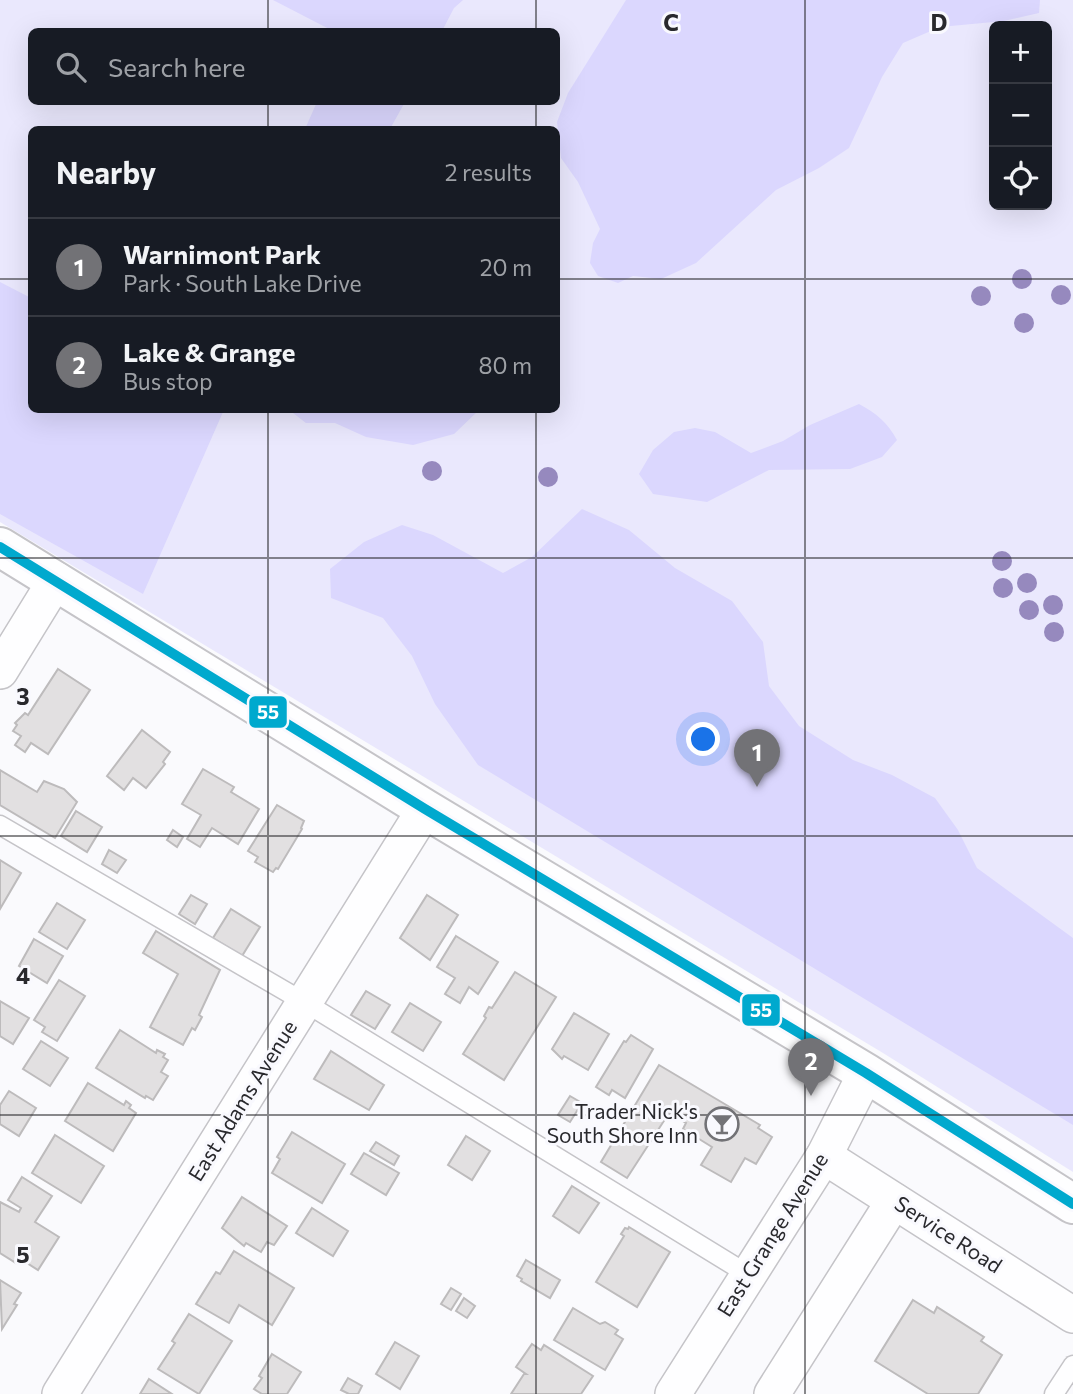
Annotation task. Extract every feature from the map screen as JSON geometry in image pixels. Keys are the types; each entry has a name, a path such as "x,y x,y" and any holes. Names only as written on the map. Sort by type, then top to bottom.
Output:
{"main road":[{"path":"0,547 425,809 866,1073 1073,1204"}],"street":[{"path":"0,671 56,580"},
{"name":"East Adams Avenue","path":"60,1394 425,809"},
{"name":"East Grange Avenue","path":"673,1394 824,1156 866,1073"},
{"name":"Service Road","path":"824,1156 1073,1315"},
{"path":"772,1394 894,1201"}],"lane":[{"path":"0,825 304,1002 748,1275"},
{"path":"1054,1394 1073,1365"}],"shaded area":[{"path":"0,0 1073,0 1073,1172 883,1053 0,522"},
{"path":"273,0 463,0 454,8 444,28 327,28"},
{"path":"626,0 1040,0 1039,13 1004,21 940,27 903,43 882,77 849,148 819,168 776,190 696,263 661,279 633,276 618,283 598,276 590,263 593,243 600,229 578,182 561,158 560,126 557,122 568,93"},
{"path":"316,105 403,105 392,126 306,126"},
{"path":"0,282 28,296 28,413 223,413 143,594 0,514"},
{"path":"859,404 881,419 897,440 882,457 850,469 769,470 707,502 653,494 639,474 653,450 674,432 695,428 715,432 751,453 783,441 810,425"},
{"path":"293,413 476,413 454,434 413,445 366,437 335,423 306,423"},
{"path":"582,509 629,530 675,568 732,601 763,642 769,686 799,726 853,760 892,775 935,798 958,830 977,868 1073,938 1073,1125 478,765 435,704 412,656 383,618 331,598 330,569 364,542 402,525 433,535 503,573 532,557"}],"building":[{"path":"58,669 90,690 48,754 31,743 25,752 15,745 21,736 13,731 17,725 15,723 25,713 28,715"},
{"path":"142,730 170,752 163,762 165,764 146,788 133,778 124,790 107,776"},
{"path":"203,769 234,787 231,792 259,809 238,844 212,828 200,847 187,839 201,815 182,804"},
{"path":"0,770 37,792 44,781 64,789 77,802 55,838 0,805"},
{"path":"277,805 304,821 278,869 273,872 255,862 258,857 248,851"},
{"path":"76,811 102,827 87,852 61,836"},
{"path":"173,830 183,837 177,847 167,840"},
{"path":"109,850 126,860 117,873 102,864"},
{"path":"0,860 21,873 0,909"},
{"path":"191,895 207,904 195,924 179,914"},
{"path":"427,895 458,915 430,960 400,938"},
{"path":"57,903 85,920 67,949 39,932"},
{"path":"231,909 260,927 242,956 213,938"},
{"path":"156,931 220,970 199,1015 202,1017 183,1045 150,1027 178,974 143,953"},
{"path":"456,936 498,962 478,994 469,987 460,1003 445,994 455,978 437,967"},
{"path":"34,939 63,956 47,983 19,966"},
{"path":"515,972 556,997 504,1080 463,1054 486,1018 484,1016 489,1007 492,1008"},
{"path":"59,980 85,996 57,1041 42,1032 45,1027 34,1020"},
{"path":"366,991 390,1005 375,1029 351,1015"},
{"path":"0,1001 29,1018 13,1044 0,1036"},
{"path":"410,1003 441,1022 423,1051 392,1032"},
{"path":"574,1013 609,1034 588,1070 564,1056 562,1059 552,1049"},
{"path":"120,1030 156,1053 157,1050 165,1054 163,1057 168,1060 161,1072 168,1076 153,1100 146,1096 145,1098 96,1068"},
{"path":"631,1035 653,1049 625,1098 612,1090 609,1095 596,1087 624,1041"},
{"path":"41,1041 68,1058 50,1086 23,1069"},
{"path":"331,1051 384,1085 369,1110 314,1079"},
{"name":"Trader Nick's South Shore Inn","path":"659,1065 760,1125 758,1128 772,1137 756,1164 745,1158 731,1182 701,1165 712,1147 683,1129 686,1123 669,1113 627,1178 601,1162"},
{"path":"88,1083 124,1105 126,1101 131,1105 129,1108 136,1113 113,1151 65,1121"},
{"path":"9,1091 36,1108 19,1136 0,1124 0,1105"},
{"path":"570,1096 582,1103 570,1122 558,1115"},
{"path":"292,1132 345,1164 322,1203 272,1173 280,1159 277,1157"},
{"path":"55,1135 104,1166 81,1203 32,1173"},
{"path":"466,1136 490,1151 472,1180 448,1165"},
{"path":"376,1142 399,1156 394,1165 370,1151"},
{"path":"364,1153 399,1173 386,1195 351,1174"},
{"path":"22,1177 52,1196 35,1222 59,1237 38,1270 19,1258 16,1263 0,1253 0,1202 19,1212 21,1208 8,1200"},
{"path":"572,1186 599,1203 579,1233 553,1216"},
{"path":"242,1197 287,1226 274,1245 267,1242 261,1252 246,1243 244,1246 222,1228"},
{"path":"312,1208 348,1231 333,1256 296,1233"},
{"path":"629,1227 670,1252 637,1307 596,1282 624,1236 621,1234"},
{"path":"234,1251 294,1288 272,1325 239,1305 229,1323 196,1304 216,1272 220,1274"},
{"path":"526,1260 560,1280 550,1298 517,1276"},
{"path":"0,1280 21,1293 2,1329"},
{"path":"451,1288 461,1294 451,1310 441,1304"},
{"path":"464,1298 475,1306 467,1318 456,1311"},
{"path":"913,1300 934,1313 937,1307 984,1337 981,1341 1002,1355 978,1394 928,1394 875,1361"},
{"path":"573,1308 600,1324 605,1322 618,1330 615,1334 623,1339 605,1370 554,1340"},
{"path":"189,1314 232,1341 199,1394 158,1369"},
{"path":"395,1342 419,1356 400,1389 376,1374"},
{"path":"532,1344 541,1350 544,1345 593,1376 581,1394 511,1394 526,1374 516,1367"},
{"path":"272,1354 301,1372 287,1394 262,1394 254,1389"},
{"path":"348,1378 362,1386 358,1394 341,1390"},
{"path":"149,1379 172,1394 140,1394"}],"transit line":[{"name":"55","path":"0,547 425,809 866,1073 1073,1204"}],"place":[{"name":"Warnimont Park","path":"757,787"},
{"name":"Lake & Grange","path":"811,1096"},
{"name":"Trader Nick's South Shore Inn","path":"722,1124"}]}
